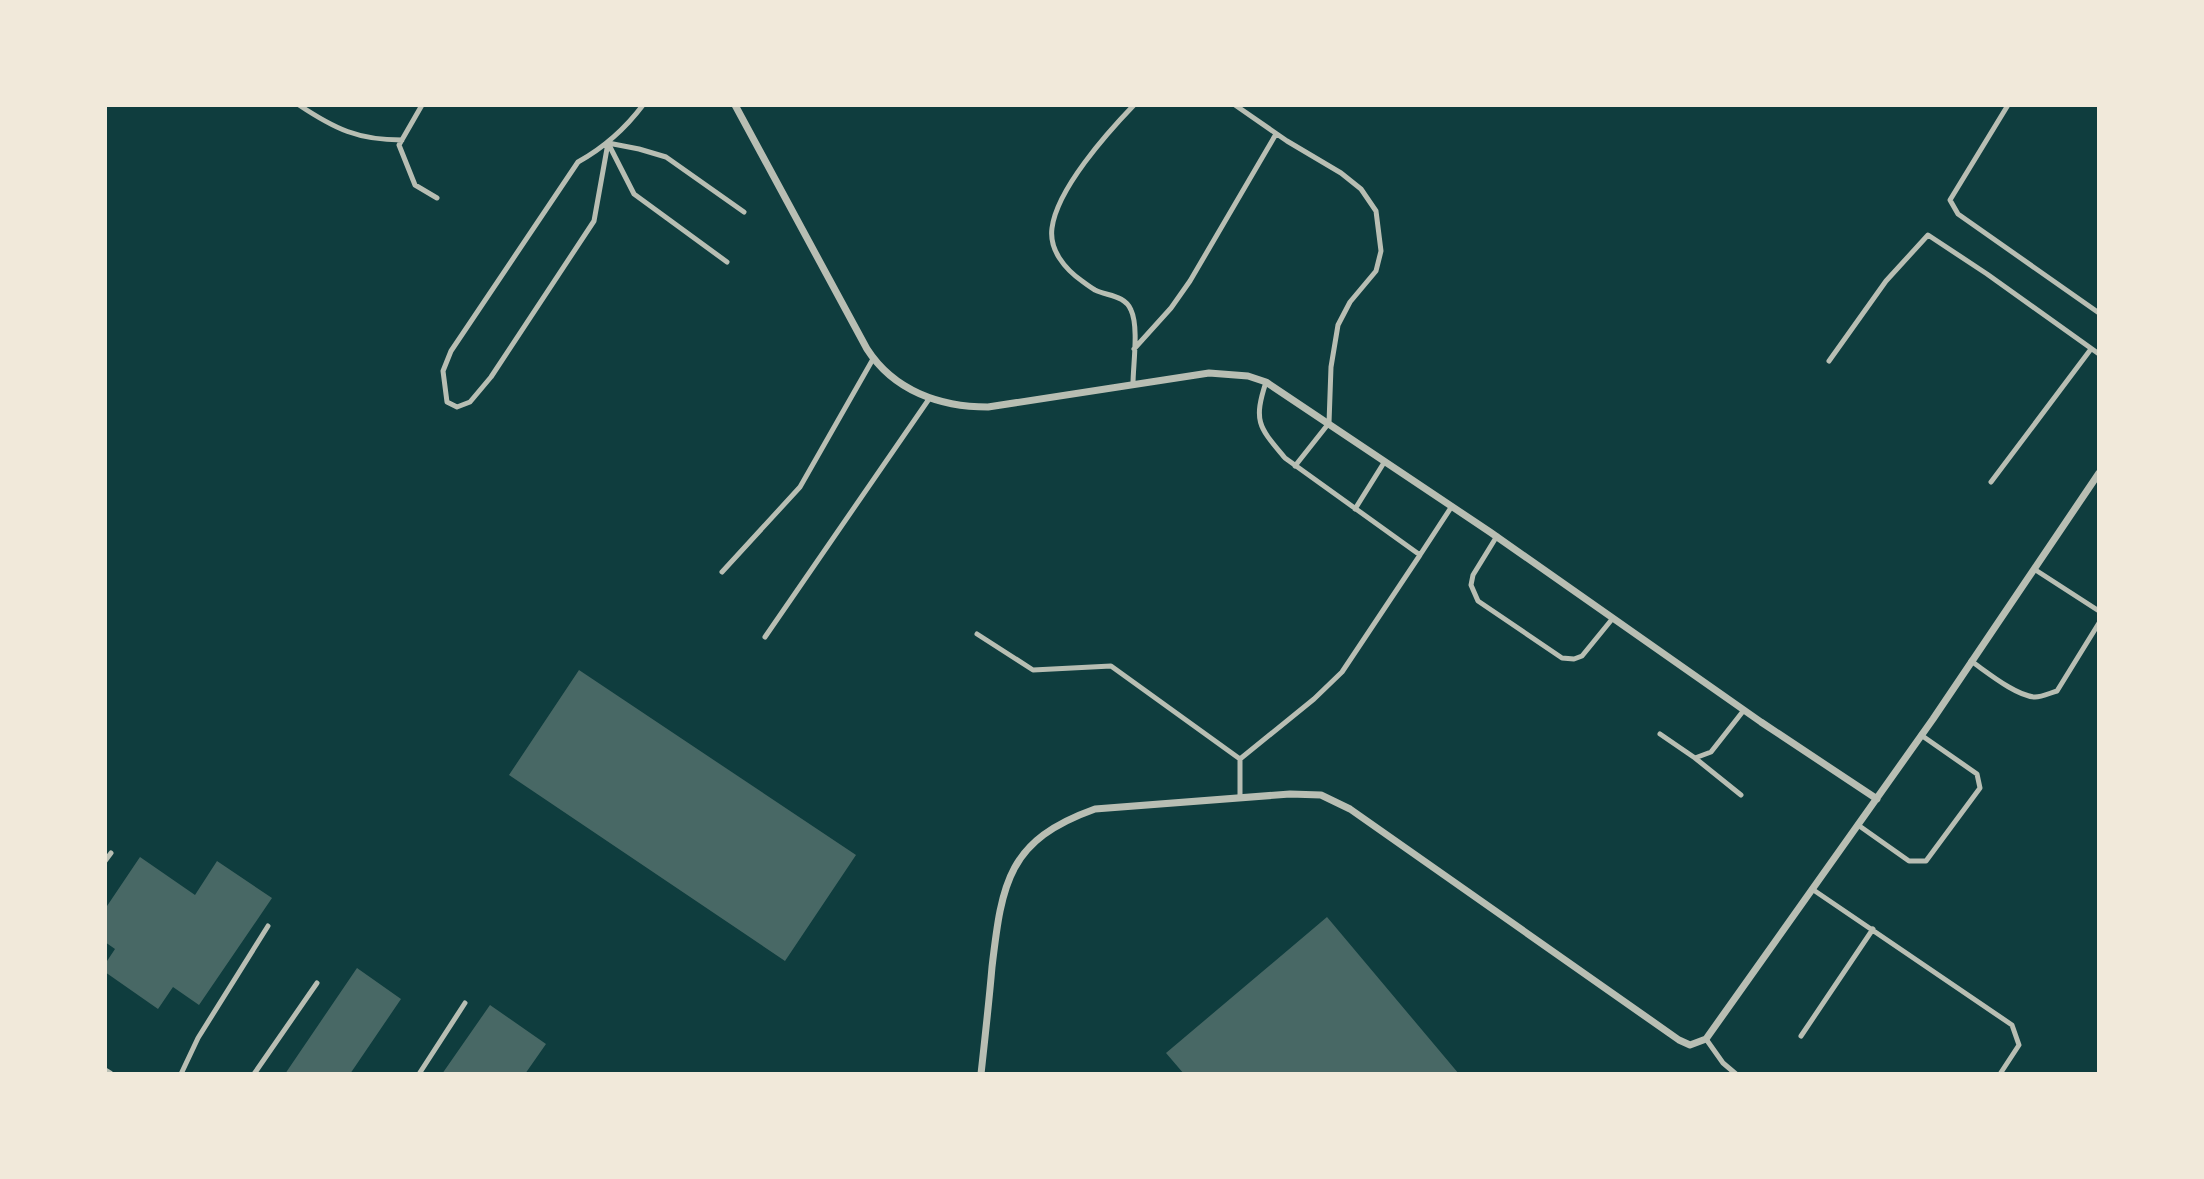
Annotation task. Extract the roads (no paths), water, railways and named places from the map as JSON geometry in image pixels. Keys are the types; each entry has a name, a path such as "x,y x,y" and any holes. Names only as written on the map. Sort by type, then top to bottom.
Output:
{"street":[{"path":"735,105 873,359 886,373 909,390 929,399 962,407 988,407 1209,373 1248,376 1266,382 1497,536 1744,710 1877,799"},
{"path":"981,1074 999,908 1020,858 1048,829 1095,808 1290,794 1321,795 1350,809 1679,1040 1690,1045 1706,1039 1877,799 2099,472"},
{"path":"105,1071 110,1074"}],"lane":[{"path":"299,105 349,134 379,140 402,140"},
{"path":"422,105 399,145 415,185 437,198"},
{"path":"608,143 594,221 491,377 470,402 457,407 447,402 443,371 451,351 579,162 608,143 628,125 643,105"},
{"path":"1133,384 1134,323 1131,309 1124,300 1095,290 1068,272 1054,248 1052,229 1060,202 1087,160 1134,105"},
{"path":"1235,105 1276,134 1341,173 1361,189 1376,211 1381,251 1376,271 1350,302 1338,325 1331,367 1329,423 1295,466"},
{"path":"2008,105 1950,200 1958,214 2099,313"},
{"path":"1134,349 1171,308 1190,281 1276,134"},
{"path":"608,143 666,157 744,212"},
{"path":"608,143 634,194 727,262"},
{"path":"1829,360 1886,281 1928,235 2099,354"},
{"path":"1992,482 2091,349"},
{"path":"722,572 800,487 873,359"},
{"path":"1266,382 1258,415 1268,438 1285,458 1420,555"},
{"path":"765,637 929,399"},
{"path":"1355,509 1385,460"},
{"path":"1240,760 1314,699 1342,672 1452,506"},
{"path":"1497,536 1471,585 1478,601 1562,658 1574,659 1581,656 1613,618"},
{"path":"2034,569 2099,611"},
{"path":"1972,661 2012,688 2027,696 2038,697 2057,691 2099,623"},
{"path":"976,634 1033,670 1111,666 1240,760"},
{"path":"1695,758 1711,751 1744,710"},
{"path":"1660,734 1741,794"},
{"path":"1858,825 1909,861 1926,862 1980,788 1977,774 1921,735"},
{"path":"1240,760 1240,797"},
{"path":"105,861 111,853"},
{"path":"1812,889 2012,1025 2019,1045 2000,1074"},
{"path":"181,1074 198,1038 268,926"},
{"path":"1801,1036 1873,929"},
{"path":"254,1074 317,983"},
{"path":"419,1074 466,1003"},
{"path":"1706,1039 1723,1063 1736,1074"}]}
